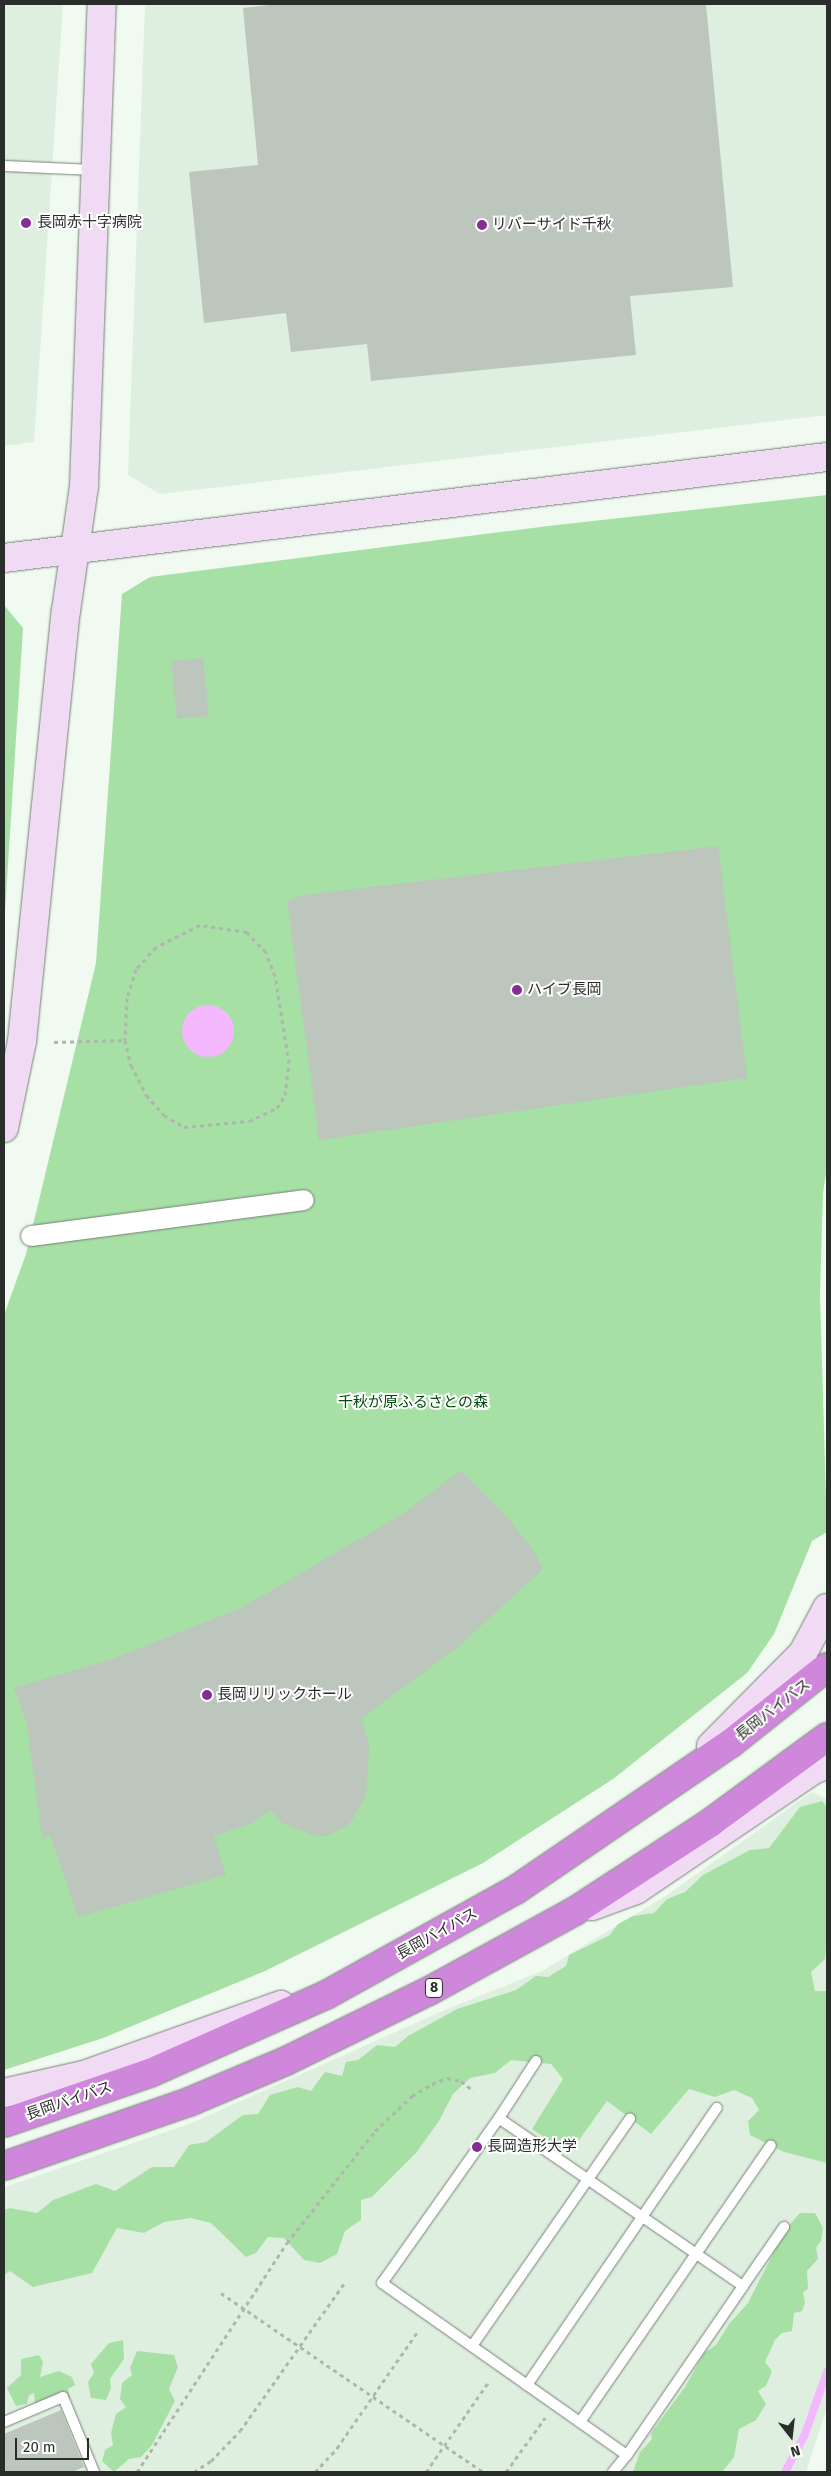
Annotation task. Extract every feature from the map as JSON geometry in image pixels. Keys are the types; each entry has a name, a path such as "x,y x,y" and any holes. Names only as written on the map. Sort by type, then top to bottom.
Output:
{"highway":[{"name":"長岡バイパス","path":"4,2123 150,2073 326,1995 517,1889 731,1743 827,1667"},
{"name":"8","path":"4,2166 171,2108 286,2061 429,1991 576,1911 710,1823 827,1737"}],"street":[{"path":"4,1128 22,1041 66,611 84,486 94,170 102,4"},
{"path":"4,558 827,457"},
{"path":"31,1236 304,1200"},
{"path":"666,1788 803,1654 827,1608"},
{"path":"576,1911 636,1890 815,1769 827,1765"},
{"path":"4,2093 84,2075 260,2010 326,1995"}],"lane":[{"path":"4,166 94,170"},
{"path":"536,2061 499,2118 382,2283 627,2455"},
{"path":"527,2385 718,2108"},
{"path":"499,2118 743,2286"},
{"path":"472,2346 630,2119"},
{"path":"580,2422 771,2145"},
{"path":"613,2472 627,2455 784,2227"},
{"path":"4,2422 63,2397 94,2472"}],"path":[{"path":"200,925 247,932 266,952 275,976 289,1063 285,1095 277,1108 262,1117 219,1125 184,1127 164,1115 146,1095 131,1065 125,1040 127,998 136,969 156,947 200,925"},
{"path":"54,1042 125,1040"},
{"path":"137,2472 293,2236 374,2131 412,2096 446,2078 460,2080 474,2091"},
{"path":"194,2472 236,2436 345,2282"},
{"path":"222,2293 483,2472"},
{"path":"315,2472 337,2448 418,2331"},
{"path":"426,2472 490,2380"},
{"path":"506,2472 546,2417"}],"shaded area":[{"name":"長岡赤十字病院","path":"4,4 63,4 34,442 4,446"},
{"name":"リバーサイド千秋","path":"145,4 827,4 827,415 160,494 128,475"},
{"path":"208,1005 218,1007 226,1013 232,1021 234,1031 232,1041 226,1049 218,1055 208,1057 198,1055 190,1049 184,1041 182,1031 184,1021 190,1013 198,1007"},
{"name":"長岡造形大学","path":"812,1792 827,1799 827,2408 806,2472 4,2472 4,2187 189,2124 447,2009 542,1971 667,1895"}],"green space":[{"name":"千秋が原ふるさとの森","path":"827,495 827,1167 823,1193 820,1294 827,1532 812,1541 774,1634 747,1673 613,1779 483,1863 265,1971 103,2038 4,2070 4,1315 26,1254 96,963 122,594 150,577 548,526"},
{"path":"4,605 23,628 4,927"},
{"path":"822,1801 827,1807 827,1935 825,1959 811,1972 815,1991 827,1991 827,2163 784,2152 750,2135 748,2121 759,2110 752,2098 734,2090 715,2097 689,2089 651,2134 607,2101 569,2154 532,2129 563,2079 551,2064 511,2060 495,2073 470,2078 453,2094 439,2121 416,2153 372,2197 361,2200 361,2220 345,2231 337,2254 320,2263 304,2260 284,2238 268,2237 256,2253 246,2257 211,2223 191,2218 164,2222 144,2233 117,2228 92,2273 33,2287 10,2271 4,2275 4,2210 10,2208 37,2213 53,2200 96,2184 115,2191 152,2167 174,2167 189,2145 206,2142 243,2115 258,2114 270,2095 298,2087 311,2091 325,2072 342,2076 346,2062 358,2060 377,2045 395,2047 408,2036 457,2009 516,1990 536,1976 548,1977 566,1966 569,1955 610,1935 618,1924 633,1916 654,1913 667,1899 685,1892 703,1875 750,1850 769,1848 800,1807"},
{"path":"800,2213 815,2213 823,2228 821,2241 816,2248 818,2259 807,2271 808,2289 803,2292 805,2303 802,2311 794,2313 792,2331 782,2333 775,2340 765,2362 772,2371 766,2386 758,2391 766,2404 756,2420 739,2429 734,2457 722,2472 633,2472 640,2452 652,2439 651,2433 685,2387 704,2353 716,2345 729,2324 748,2303 785,2230"},
{"path":"123,2340 124,2359 110,2379 111,2388 106,2400 91,2398 88,2382 94,2373 91,2364 109,2343"},
{"path":"137,2351 174,2355 178,2367 169,2389 175,2401 152,2445 141,2457 129,2459 114,2472 102,2461 105,2450 113,2445 111,2433 116,2414 126,2407 120,2399 122,2383 132,2375 130,2368"},
{"path":"39,2355 43,2362 40,2377 59,2371 72,2377 75,2385 68,2389 70,2398 46,2407 35,2404 34,2393 29,2395 27,2404 16,2406 7,2388 21,2375 21,2359"}],"building":[{"path":"277,4 706,4 733,287 630,296 636,355 371,381 367,344 291,352 286,313 204,323 189,172 258,165 243,8"},
{"path":"203,658 209,716 177,719 171,661"},
{"name":"ハイブ長岡","path":"718,846 747,1078 319,1140 287,901 303,895"},
{"name":"長岡リリックホール","path":"461,1470 508,1518 532,1548 543,1569 458,1647 362,1718 369,1745 368,1775 365,1798 349,1825 327,1836 316,1836 282,1823 270,1810 250,1824 214,1836 226,1875 78,1917 50,1835 42,1839 27,1725 14,1688 112,1659 241,1608 404,1513"},
{"path":"61,2410 84,2467 72,2472 4,2472 4,2434"}],"waterway":[{"path":"785,2472 804,2437 827,2372"}],"place":[{"name":"長岡赤十字病院","path":"26,223"},
{"name":"リバーサイド千秋","path":"482,225"},
{"name":"ハイブ長岡","path":"517,990"},
{"name":"長岡リリックホール","path":"207,1695"},
{"name":"長岡造形大学","path":"477,2147"}]}
